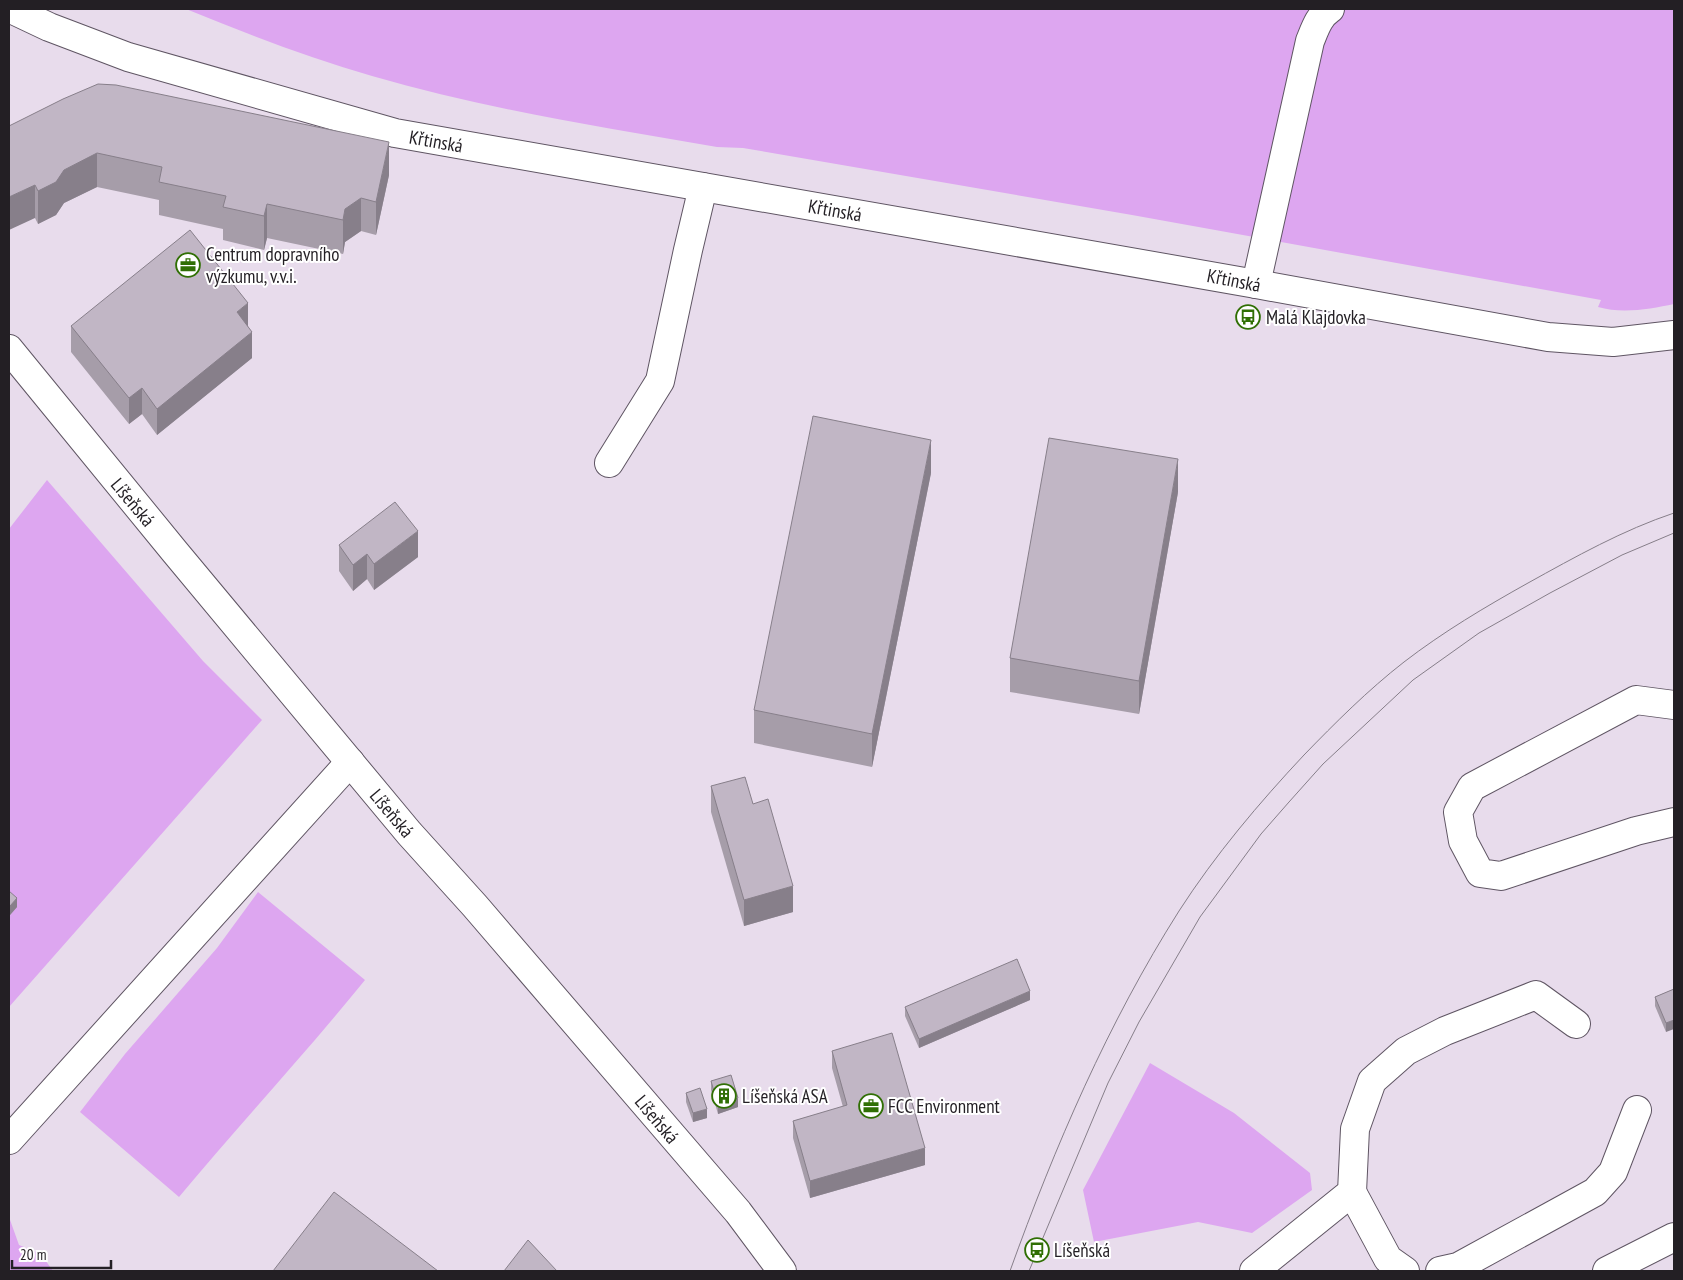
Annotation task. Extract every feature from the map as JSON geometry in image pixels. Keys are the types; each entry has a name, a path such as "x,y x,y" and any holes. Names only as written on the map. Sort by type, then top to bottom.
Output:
{"street":[{"name":"Křtinská","path":"11,9 49,27 128,57 395,133 1548,337 1613,342 1674,335"},
{"path":"1256,284 1310,41 1324,13 1330,9"},
{"path":"609,463 660,381 703,187"},
{"name":"Líšeňská","path":"9,348 156,530 409,833 475,906 738,1212 782,1271"},
{"path":"1674,704 1636,700 1472,787 1458,812 1463,841 1480,873 1501,876 1636,831 1674,822"},
{"path":"9,1140 350,762"},
{"path":"1405,1271 1388,1259 1352,1192 1355,1129 1372,1081 1406,1051 1445,1031 1536,995 1576,1024"},
{"path":"1440,1271 1458,1267 1595,1192 1613,1172 1637,1110"},
{"path":"1254,1271 1352,1192"},
{"path":"1607,1271 1674,1237"}],"shaded area":[{"path":"186,9 1674,9 1674,304 1636,310 1607,309 1598,307 1601,300 1132,215 743,148 717,147 500,108 415,88 348,69 278,45"},
{"path":"47,480 203,661 262,720 9,1007 9,529"},
{"path":"258,892 365,980 179,1197 80,1112 125,1054 217,948"},
{"path":"1150,1063 1234,1113 1310,1173 1312,1190 1252,1233 1198,1222 1094,1242 1083,1190"},
{"path":"9,1217 19,1245 39,1253 53,1271 9,1271"}],"building":[{"path":"98,84 116,85 389,142 376,202 361,198 345,209 343,220 267,204 264,216 223,207 226,196 159,182 162,167 97,153 64,170 56,182 38,191 35,185 9,197 9,126"},
{"path":"190,230 248,303 237,312 252,332 157,409 142,388 129,398 71,326"},
{"path":"813,416 931,440 872,734 754,710"},
{"path":"1049,438 1178,459 1139,681 1010,658"},
{"path":"395,502 418,531 374,564 367,554 353,565 339,545"},
{"path":"745,777 753,804 768,799 793,886 744,900 711,786"},
{"path":"9,891 17,898 10,906 9,904"},
{"path":"1017,959 1030,991 919,1039 905,1007"},
{"path":"1674,989 1674,1020 1666,1023 1655,997"},
{"path":"892,1033 925,1148 810,1181 793,1121 847,1105 832,1051"},
{"path":"731,1075 738,1098 718,1105 711,1081"},
{"path":"700,1088 707,1109 693,1113 686,1093"},
{"path":"334,1192 438,1271 273,1271"},
{"path":"528,1240 557,1271 504,1271"}],"tram line":[{"path":"1010,1271 1045,1178 1085,1086 1129,997 1153,953 1193,890 1238,830 1271,792 1304,755 1365,695 1434,640 1496,601 1581,554 1636,527 1674,513"},
{"path":"1029,1271 1108,1083 1139,1022 1200,917 1261,834 1323,764 1413,680 1479,633 1550,593 1622,555 1674,533"}],"place":[{"name":"Centrum dopravního výzkumu, v.v.i.","path":"188,265"},
{"name":"Malá Klajdovka","path":"1248,317"},
{"name":"Líšeňská ASA","path":"724,1096"},
{"name":"FCC Environment","path":"871,1106"},
{"name":"Líšeňská","path":"1037,1250"}]}
